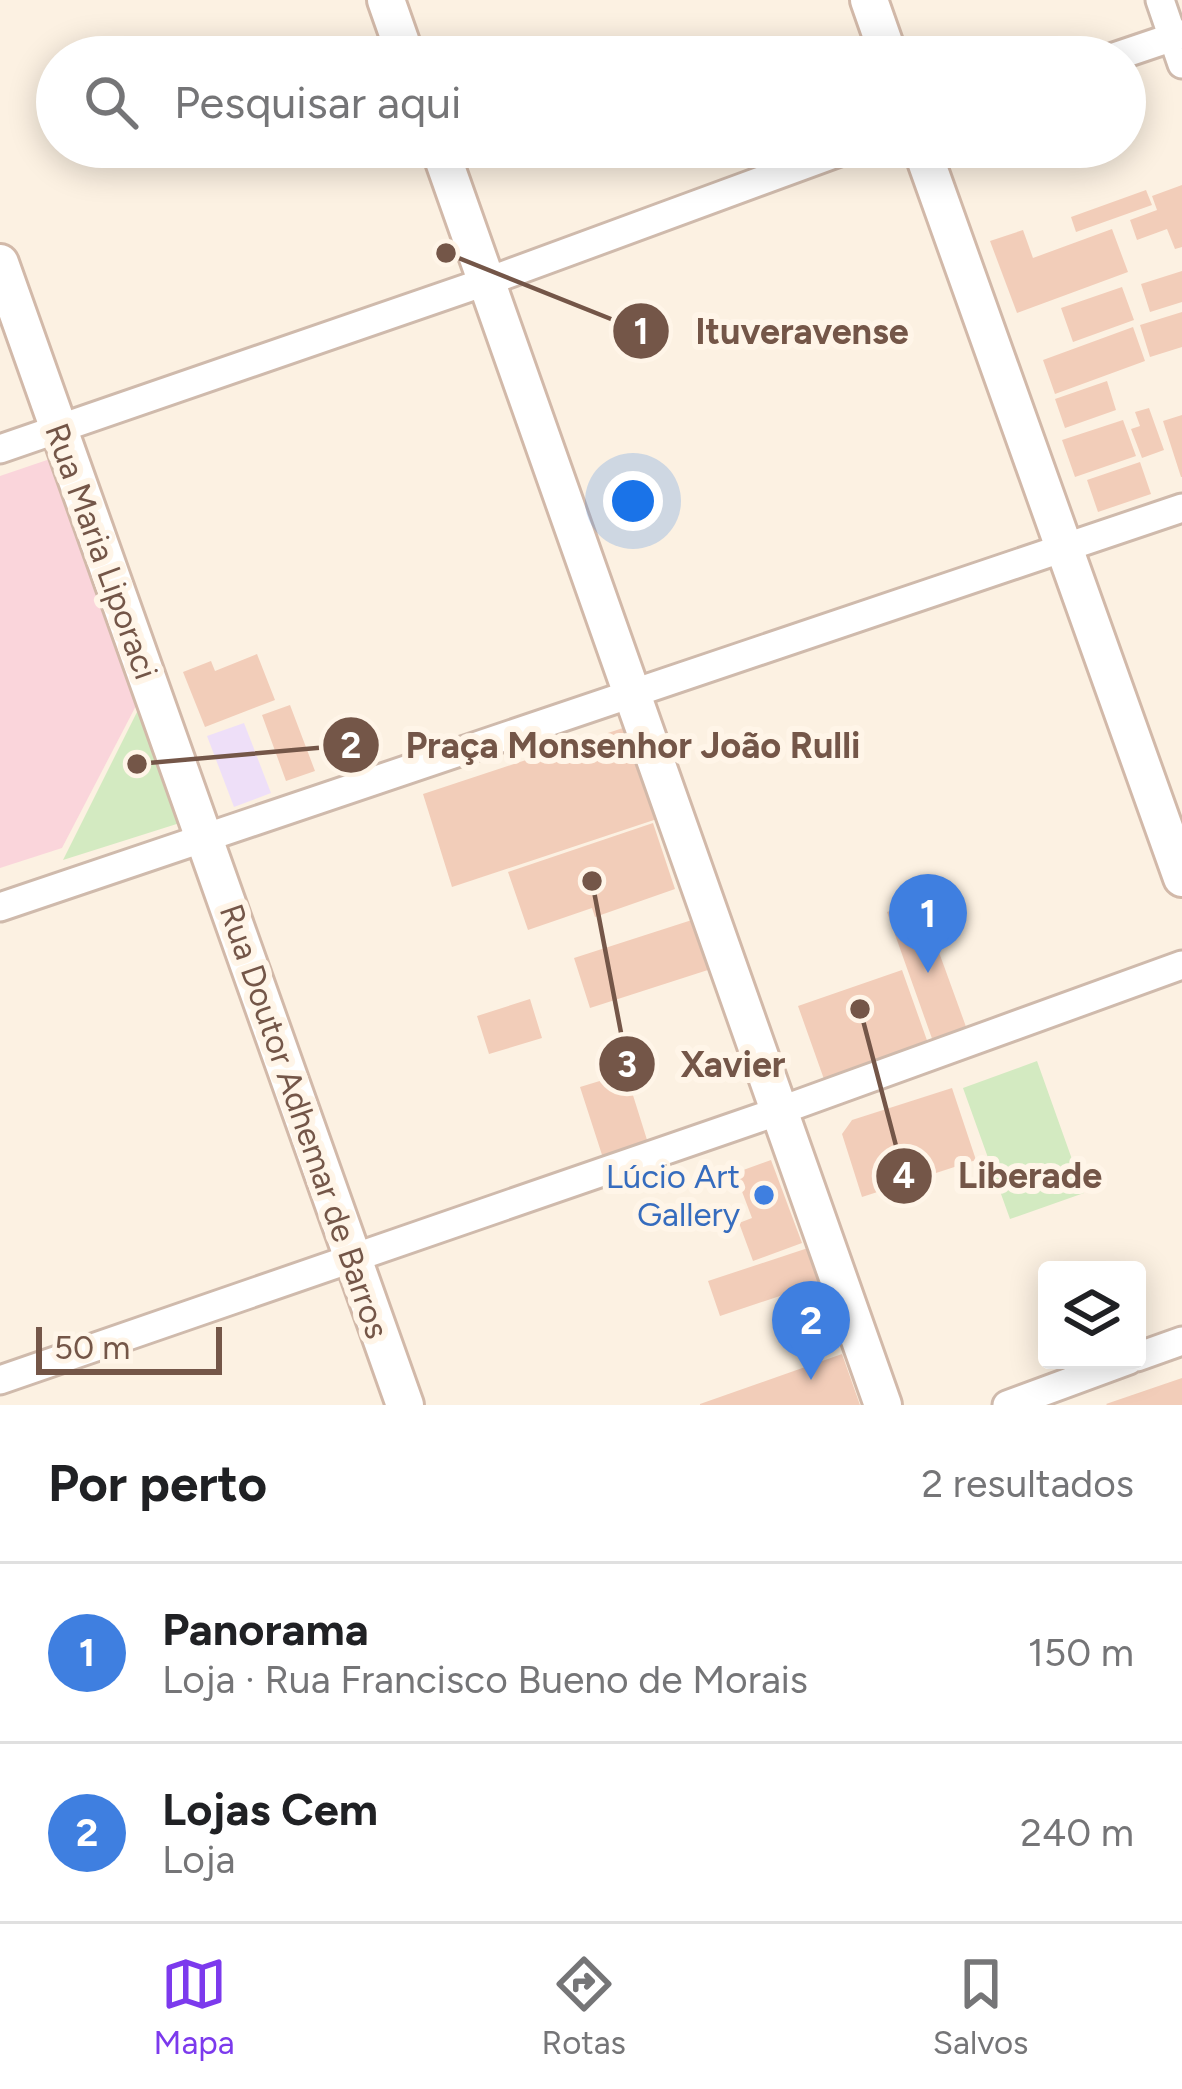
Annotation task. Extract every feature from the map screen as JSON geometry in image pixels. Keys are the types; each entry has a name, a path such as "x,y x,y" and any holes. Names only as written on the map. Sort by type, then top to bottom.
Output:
{"street":[{"path":"386,0 399,36"},
{"path":"407,0 420,36"},
{"path":"868,0 881,36"},
{"path":"1146,51 1179,45 1160,0"},
{"path":"448,168 496,278"},
{"path":"465,168 496,278 638,691 788,1108 903,1405"},
{"path":"0,449 496,278 796,168"},
{"path":"928,168 1182,878"},
{"name":"Rua Maria Liporaci","path":"0,263 206,838"},
{"path":"0,908 1182,508"},
{"name":"Rua Doutor Adhemar de Barros","path":"206,838 405,1405"},
{"path":"0,1380 788,1108 1182,965"},
{"path":"788,1108 883,1405"},
{"path":"1146,1354 1182,1341"},
{"path":"1007,1405 1106,1369"}],"shaded area":[{"path":"53,458 139,700 62,848 0,868 0,476"},
{"path":"244,723 271,793 234,807 207,736"}],"green space":[{"path":"140,706 183,822 63,860"},
{"path":"1037,1061 1084,1193 1010,1219 963,1088"}],"building":[{"path":"1182,185 1182,247 1175,249 1167,229 1137,240 1130,220 1157,210 1152,196"},
{"path":"1146,190 1152,205 1076,232 1071,217"},
{"path":"1112,229 1128,272 1017,313 990,241 1023,230 1033,258"},
{"path":"1182,271 1182,302 1150,312 1141,284"},
{"path":"1122,287 1134,320 1073,342 1061,308"},
{"path":"1182,312 1182,347 1150,357 1140,325"},
{"path":"1133,327 1145,361 1055,394 1043,360"},
{"path":"1107,381 1116,410 1065,428 1055,399"},
{"path":"1149,408 1164,450 1142,458 1131,429 1140,426 1135,412"},
{"path":"1182,415 1182,477 1181,477 1163,421"},
{"path":"1123,420 1136,456 1075,477 1062,440"},
{"path":"1140,462 1151,494 1098,512 1087,480"},
{"path":"257,654 275,700 205,727 183,672 211,661 215,671"},
{"path":"290,705 315,771 286,781 262,715"},
{"path":"626,727 657,819 452,887 423,794"},
{"path":"653,823 675,889 595,917 592,908 528,930 508,872"},
{"path":"920,900 969,1035 935,1047 887,912"},
{"path":"695,919 711,969 590,1008 574,958"},
{"path":"902,970 929,1046 825,1082 798,1006"},
{"path":"530,999 542,1038 489,1054 477,1016"},
{"path":"626,1073 648,1143 603,1158 580,1087"},
{"path":"952,1088 976,1160 862,1197 842,1134 852,1120"},
{"name":"Lúcio Art Gallery","path":"771,1160 802,1243 753,1261 739,1223 752,1218 735,1173"},
{"path":"808,1248 819,1283 720,1316 708,1281"},
{"path":"842,1354 860,1405 700,1405 700,1404"},
{"path":"1182,1378 1182,1405 1106,1404"}],"place":[{"name":"Ituveravense","path":"446,253"},
{"name":"Praça Monsenhor João Rulli","path":"137,764"},
{"name":"Xavier","path":"592,881"},
{"name":"Panorama","path":"928,973"},
{"name":"Liberade","path":"860,1009"},
{"name":"Lúcio Art Gallery","path":"764,1195"},
{"name":"Lojas Cem","path":"811,1380"}]}
